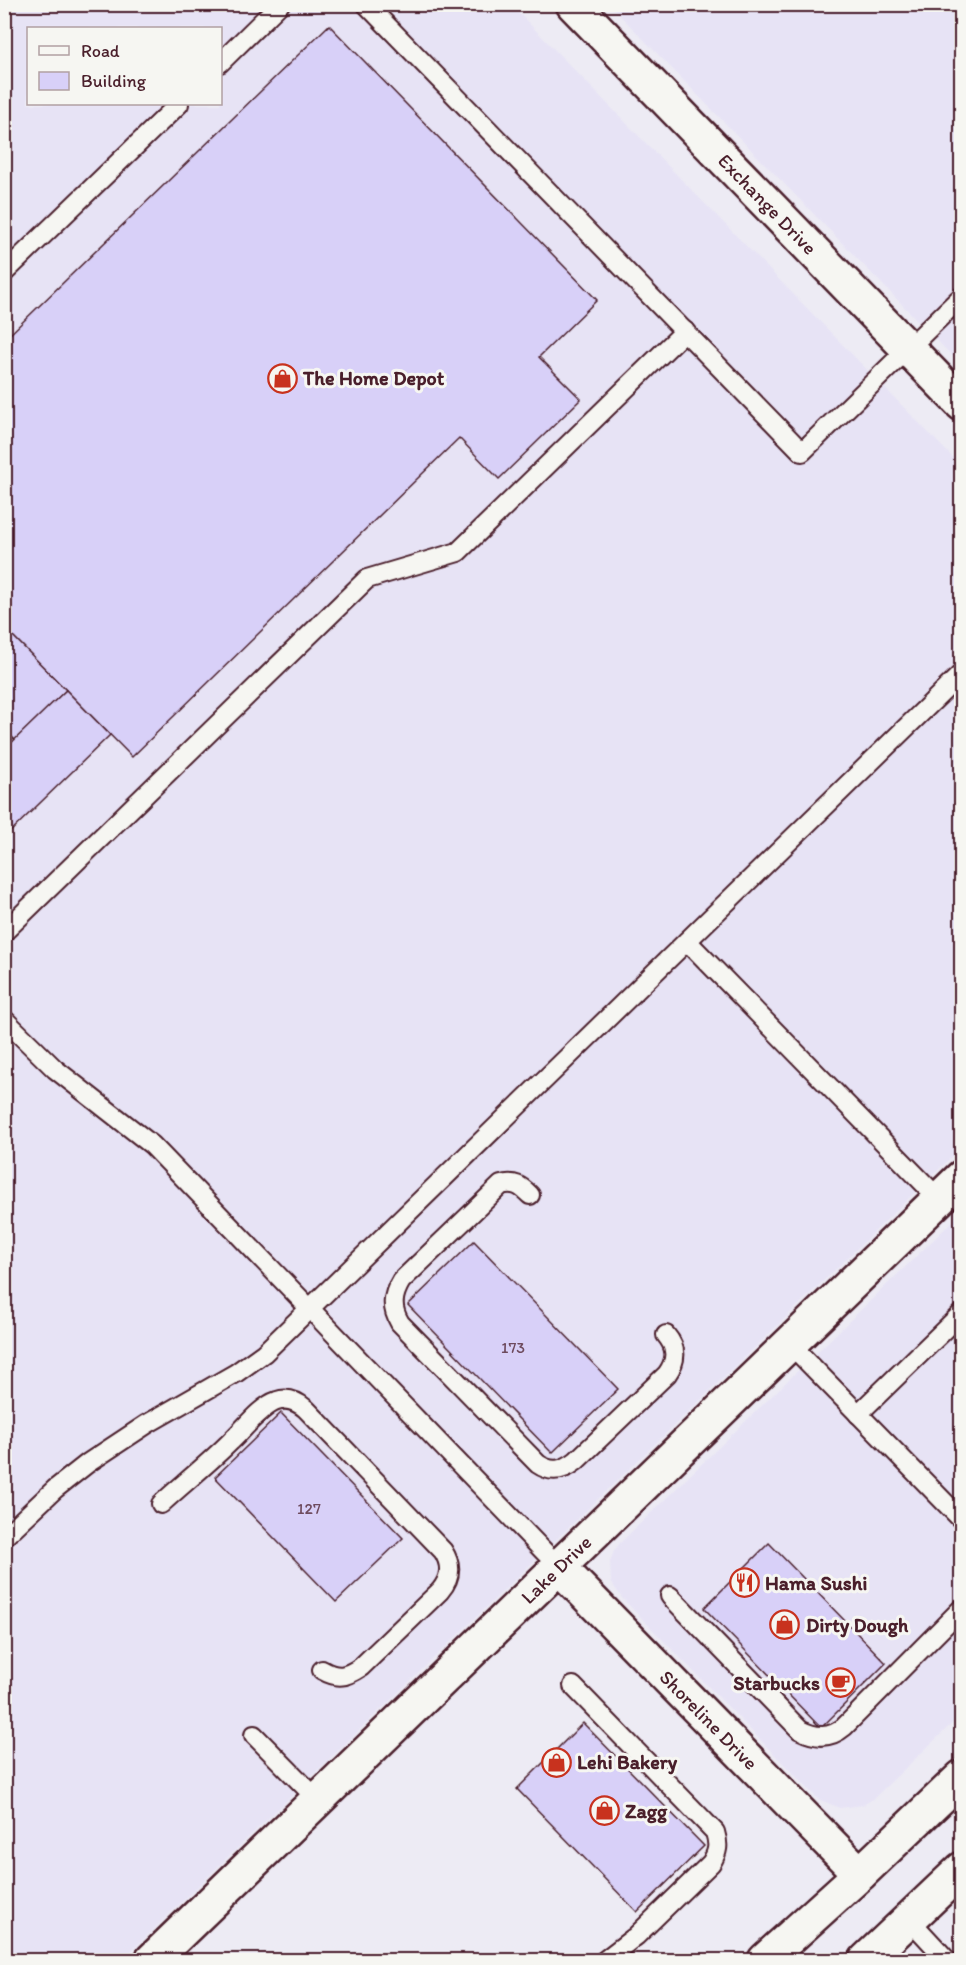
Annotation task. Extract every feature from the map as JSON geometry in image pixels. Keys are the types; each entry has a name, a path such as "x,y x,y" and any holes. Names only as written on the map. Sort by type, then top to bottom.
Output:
{"street":[{"name":"Exchange Drive","path":"573,4 962,405"},
{"name":"Lake Drive","path":"152,1960 950,1188"},
{"name":"Shoreline Drive","path":"559,1567 860,1874"},
{"path":"765,1960 962,1777"},
{"path":"866,1960 962,1869"}],"lane":[{"path":"222,61 280,4"},
{"path":"366,4 802,452 962,296"},
{"path":"4,273 178,105"},
{"path":"4,932 367,579 458,552 685,331"},
{"path":"4,1537 55,1489 88,1463 147,1424 251,1363 310,1309 962,673"},
{"path":"687,941 950,1188"},
{"path":"4,1018 62,1074 152,1144 559,1567"},
{"path":"530,1195 515,1184 501,1185 401,1281 396,1288 393,1306 400,1323 538,1464 552,1470 560,1470 576,1461 667,1374 675,1356 674,1348 666,1335"},
{"path":"858,1414 962,1313"},
{"path":"790,1344 962,1520"},
{"path":"161,1504 269,1404 276,1401 284,1399 300,1404 331,1434 443,1551 448,1558 449,1575 440,1591 361,1667 342,1676 331,1675 322,1670"},
{"path":"670,1596 800,1730 821,1737 844,1727 962,1608"},
{"path":"573,1686 715,1832 719,1843 717,1854 711,1863 636,1936 605,1960"},
{"path":"254,1735 318,1800"},
{"path":"909,1919 946,1960"}],"shaded area":[{"path":"5,5 511,5 961,466 961,1148 122,1960 5,1960"},
{"path":"610,5 961,5 961,365"},
{"path":"961,1213 961,1715 873,1799 863,1805 840,1808 818,1799 622,1598 611,1582 610,1562 620,1543"}],"building":[{"name":"The Home Depot","path":"329,25 597,300 539,357 581,399 499,479 459,438 132,757 4,627 4,340"},
{"path":"4,627 66,690 15,740 4,729"},
{"path":"66,690 110,735 4,838 4,750"},
{"path":"474,1241 618,1389 552,1453 408,1305"},
{"path":"281,1413 403,1538 336,1602 215,1477"},
{"path":"769,1543 886,1663 821,1728 704,1608"},
{"path":"583,1723 704,1846 637,1912 517,1789"}],"place":[{"name":"The Home Depot","path":"282,378"},
{"name":"Hama Sushi","path":"744,1583"},
{"name":"Dirty Dough","path":"785,1625"},
{"name":"Starbucks","path":"841,1683"},
{"name":"Lehi Bakery","path":"556,1762"},
{"name":"Zagg","path":"604,1811"}]}
